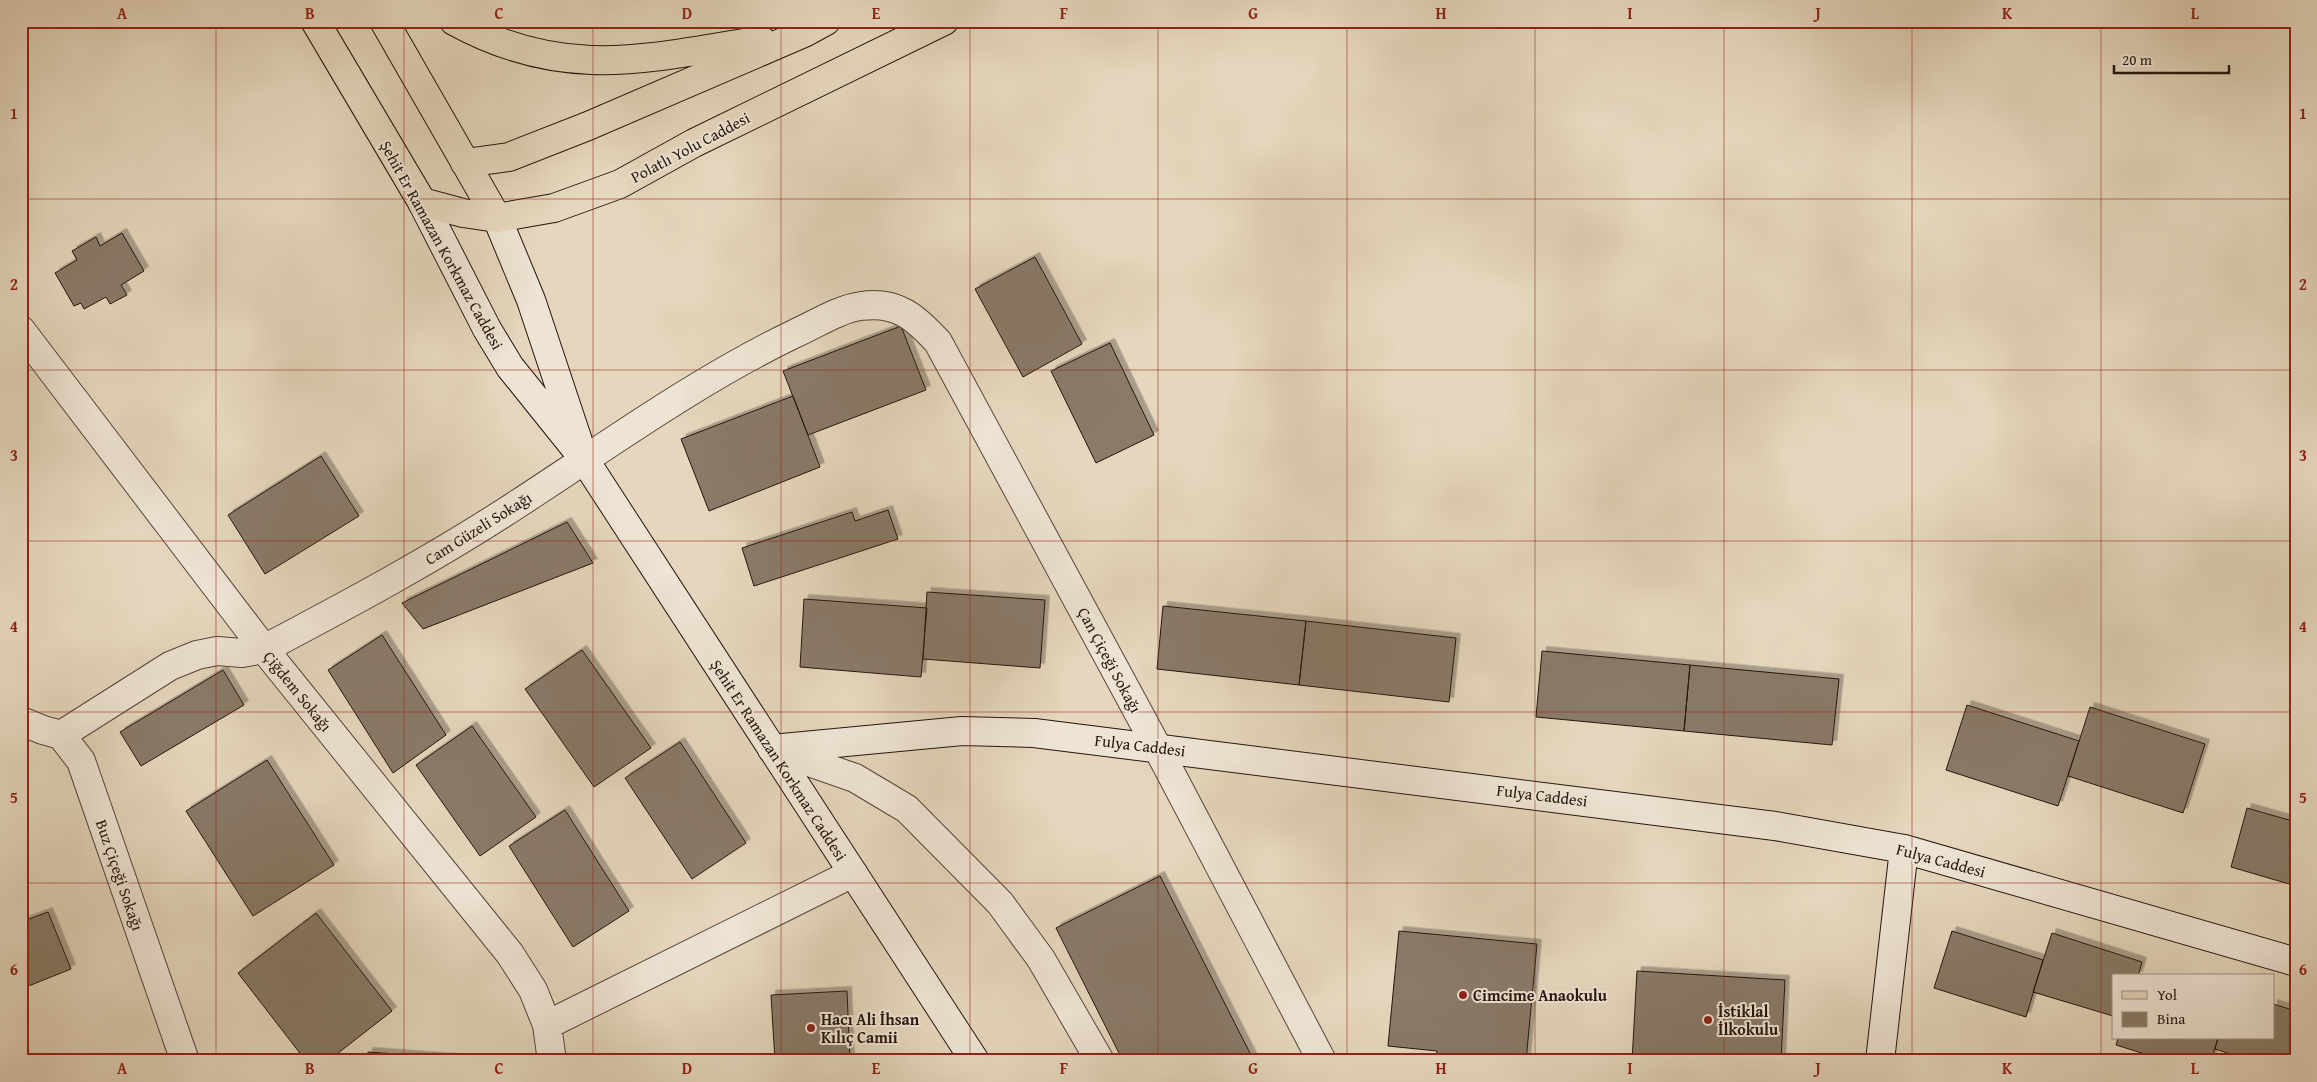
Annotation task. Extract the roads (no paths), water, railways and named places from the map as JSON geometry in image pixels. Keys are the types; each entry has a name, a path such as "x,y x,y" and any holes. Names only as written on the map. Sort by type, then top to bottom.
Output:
{"main road":[{"name":"Şehit Er Ramazan Korkmaz Caddesi","path":"314,21 422,202"},
{"name":"Şehit Er Ramazan Korkmaz Caddesi","path":"384,21 497,218"},
{"path":"454,21 474,32 517,48 558,59 601,62 652,58 815,27"},
{"name":"Polatlı Yolu Caddesi","path":"422,202 463,213 497,218 554,208 620,184 694,143 944,21"},
{"path":"466,163 510,157 588,126 815,27"}],"street":[{"name":"Şehit Er Ramazan Korkmaz Caddesi","path":"422,202 487,329 510,367 584,459 975,1061"},
{"name":"Şehit Er Ramazan Korkmaz Caddesi","path":"497,218 531,300 584,459"},
{"name":"Cam Güzeli Sokağı","path":"61,735 170,666 197,655 217,651 242,652 264,649 382,587 454,545 680,397 754,354 833,316 860,306 889,305"},
{"name":"Çan Çiçeği Sokağı","path":"889,305 919,321 938,342 1322,1061"},
{"name":"Çiğdem Sokağı","path":"21,330 264,649 510,954 533,990 547,1024 552,1061"},
{"path":"21,721 61,735"},
{"name":"Fulya Caddesi","path":"772,749 962,731 1034,733 1775,826 1904,849 2296,962"},
{"name":"Buz Çiçeği Sokağı","path":"61,735 81,761 185,1061"},
{"path":"772,749 855,778 907,809 1000,903 1041,959 1100,1061"},
{"path":"1880,1061 1904,849"},
{"path":"547,1024 853,873"}],"place":[{"name":"Cimcime Anaokulu","path":"1463,995"},
{"name":"İstiklal İlkokulu","path":"1708,1020"},
{"name":"Hacı Ali İhsan Kılıç Camii","path":"811,1028"}]}
